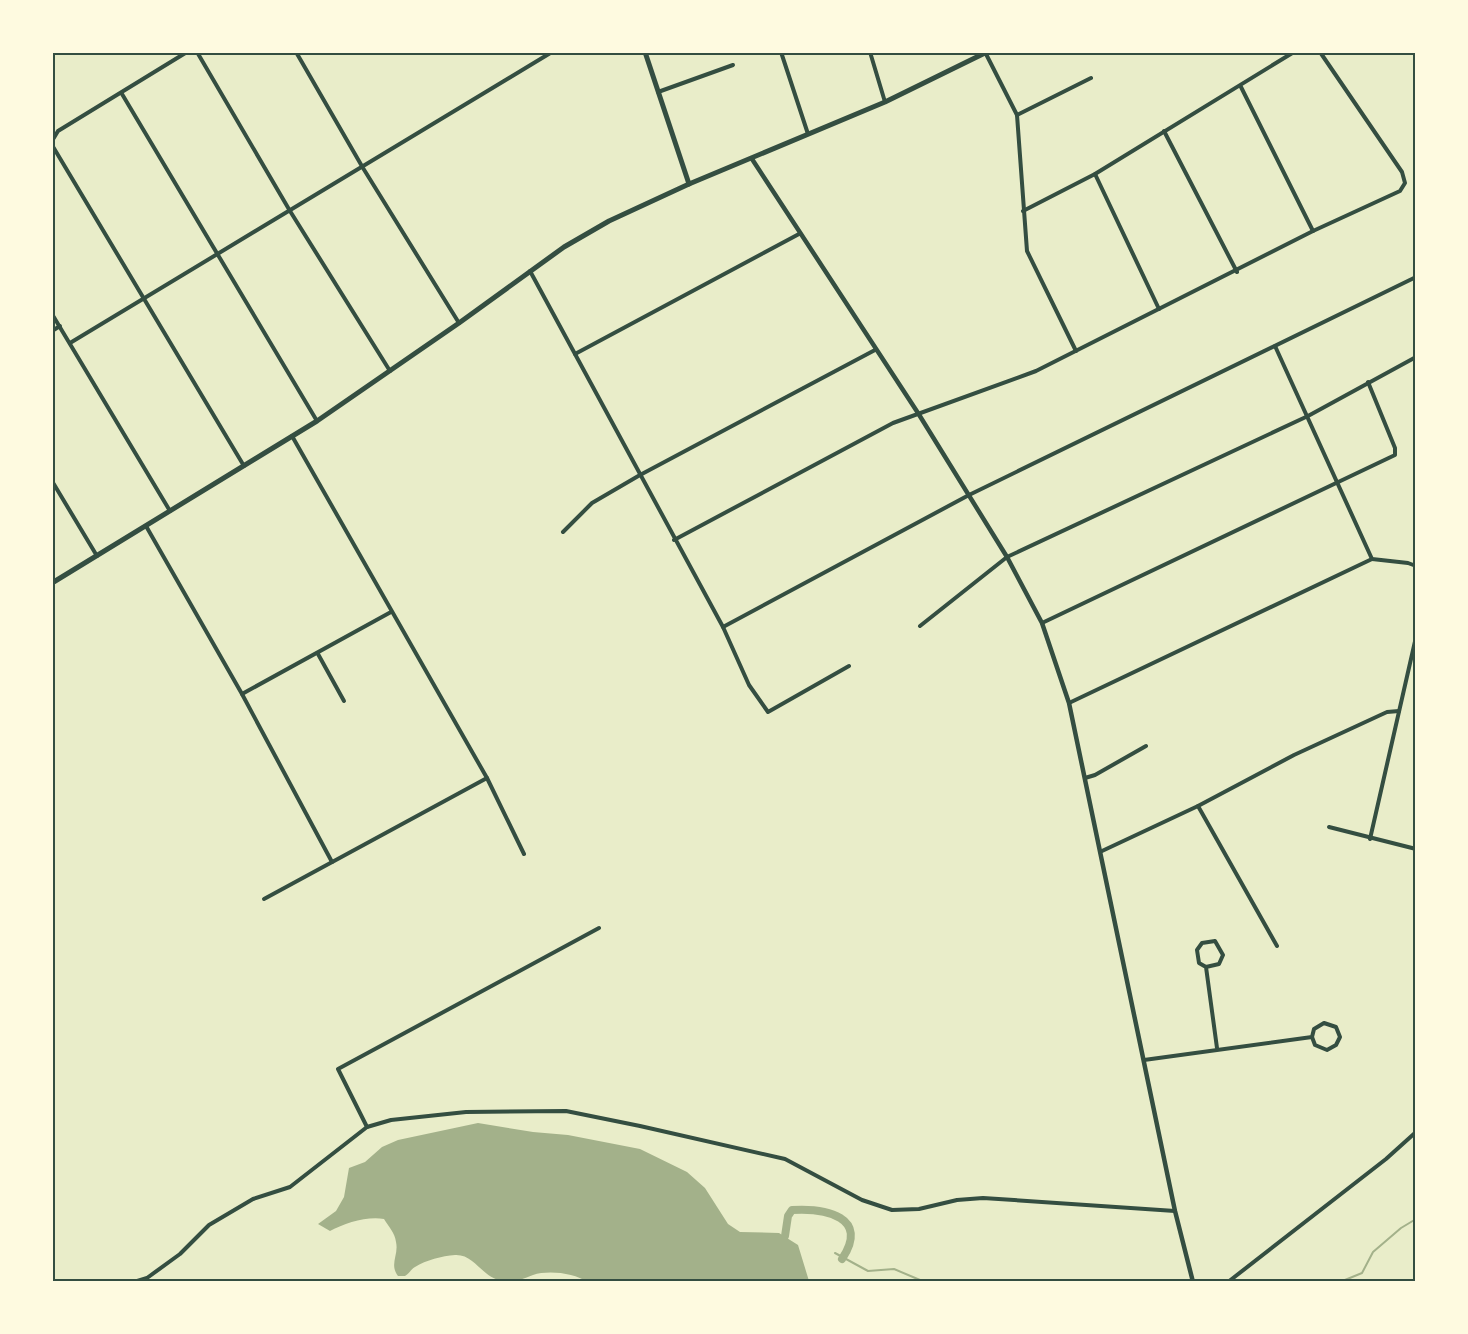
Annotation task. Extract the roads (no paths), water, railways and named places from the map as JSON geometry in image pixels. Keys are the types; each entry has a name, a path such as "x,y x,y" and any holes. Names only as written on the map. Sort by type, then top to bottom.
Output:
{"main road":[{"path":"645,52 689,184"},
{"path":"52,583 317,421 390,372 564,247 609,221 689,184 885,102 986,53"}],"street":[{"path":"187,52 122,94 58,131 52,143 244,466"},
{"path":"197,52 290,211 390,372"},
{"path":"296,52 363,168 459,323"},
{"path":"70,344 552,52"},
{"path":"781,52 808,135"},
{"path":"870,52 885,102"},
{"path":"1023,211 1095,174 1241,87 1294,52"},
{"path":"674,540 893,423 1036,370 1237,272 1313,231 1400,191 1405,183 1402,172 1320,52"},
{"path":"986,53 1017,115 1027,251 1076,351"},
{"path":"658,92 734,65"},
{"path":"1017,115 1091,78"},
{"path":"1241,87 1313,231"},
{"path":"122,94 317,421"},
{"path":"1164,131 1237,272"},
{"path":"752,159 918,413 1007,557 1042,623 1069,703 1102,851 1175,1211 1193,1281"},
{"path":"1095,174 1159,309"},
{"path":"575,354 799,234"},
{"path":"529,271 723,627 749,685 768,712 849,666"},
{"path":"723,627 969,495 1416,277"},
{"path":"52,314 170,511"},
{"path":"52,331 60,326"},
{"path":"1275,346 1372,559"},
{"path":"563,532 592,503 640,475 875,350"},
{"path":"920,626 1007,557 1308,417 1416,357"},
{"path":"1042,623 1395,455 1395,448 1368,382"},
{"path":"292,436 487,778 525,854"},
{"path":"52,481 97,556"},
{"path":"146,526 242,694 332,862"},
{"path":"1069,703 1372,559 1416,566"},
{"path":"242,694 391,612"},
{"path":"1370,839 1416,637"},
{"path":"318,654 344,701"},
{"path":"1102,851 1198,806 1294,755 1388,712 1399,711"},
{"path":"1085,778 1095,775 1146,746"},
{"path":"264,899 487,778"},
{"path":"1198,806 1277,946"},
{"path":"1329,827 1416,849"},
{"path":"367,1127 338,1069 599,928"},
{"path":"1211,940 1219,944 1223,955 1219,964 1206,967 1199,963 1197,950 1202,943 1211,940"},
{"path":"1206,967 1217,1048"},
{"path":"1328,1023 1336,1027 1340,1037 1336,1045 1327,1050 1319,1048 1312,1037 1318,1025 1328,1023"},
{"path":"1144,1060 1217,1048 1312,1037"},
{"path":"134,1281 147,1278 180,1254 209,1224 254,1198 290,1187 367,1127 391,1120 466,1112 566,1111 785,1159 862,1200 892,1210 919,1209 957,1200 983,1198 1175,1211"},
{"path":"1228,1281 1386,1159 1416,1132"}],"waterway":[{"path":"785,1236 788,1216 792,1210 818,1211 840,1218 851,1233 849,1245 842,1259"},
{"path":"1340,1282 1362,1273 1373,1252 1401,1228 1416,1219"},
{"path":"835,1253 868,1271 894,1269 931,1282"}]}
